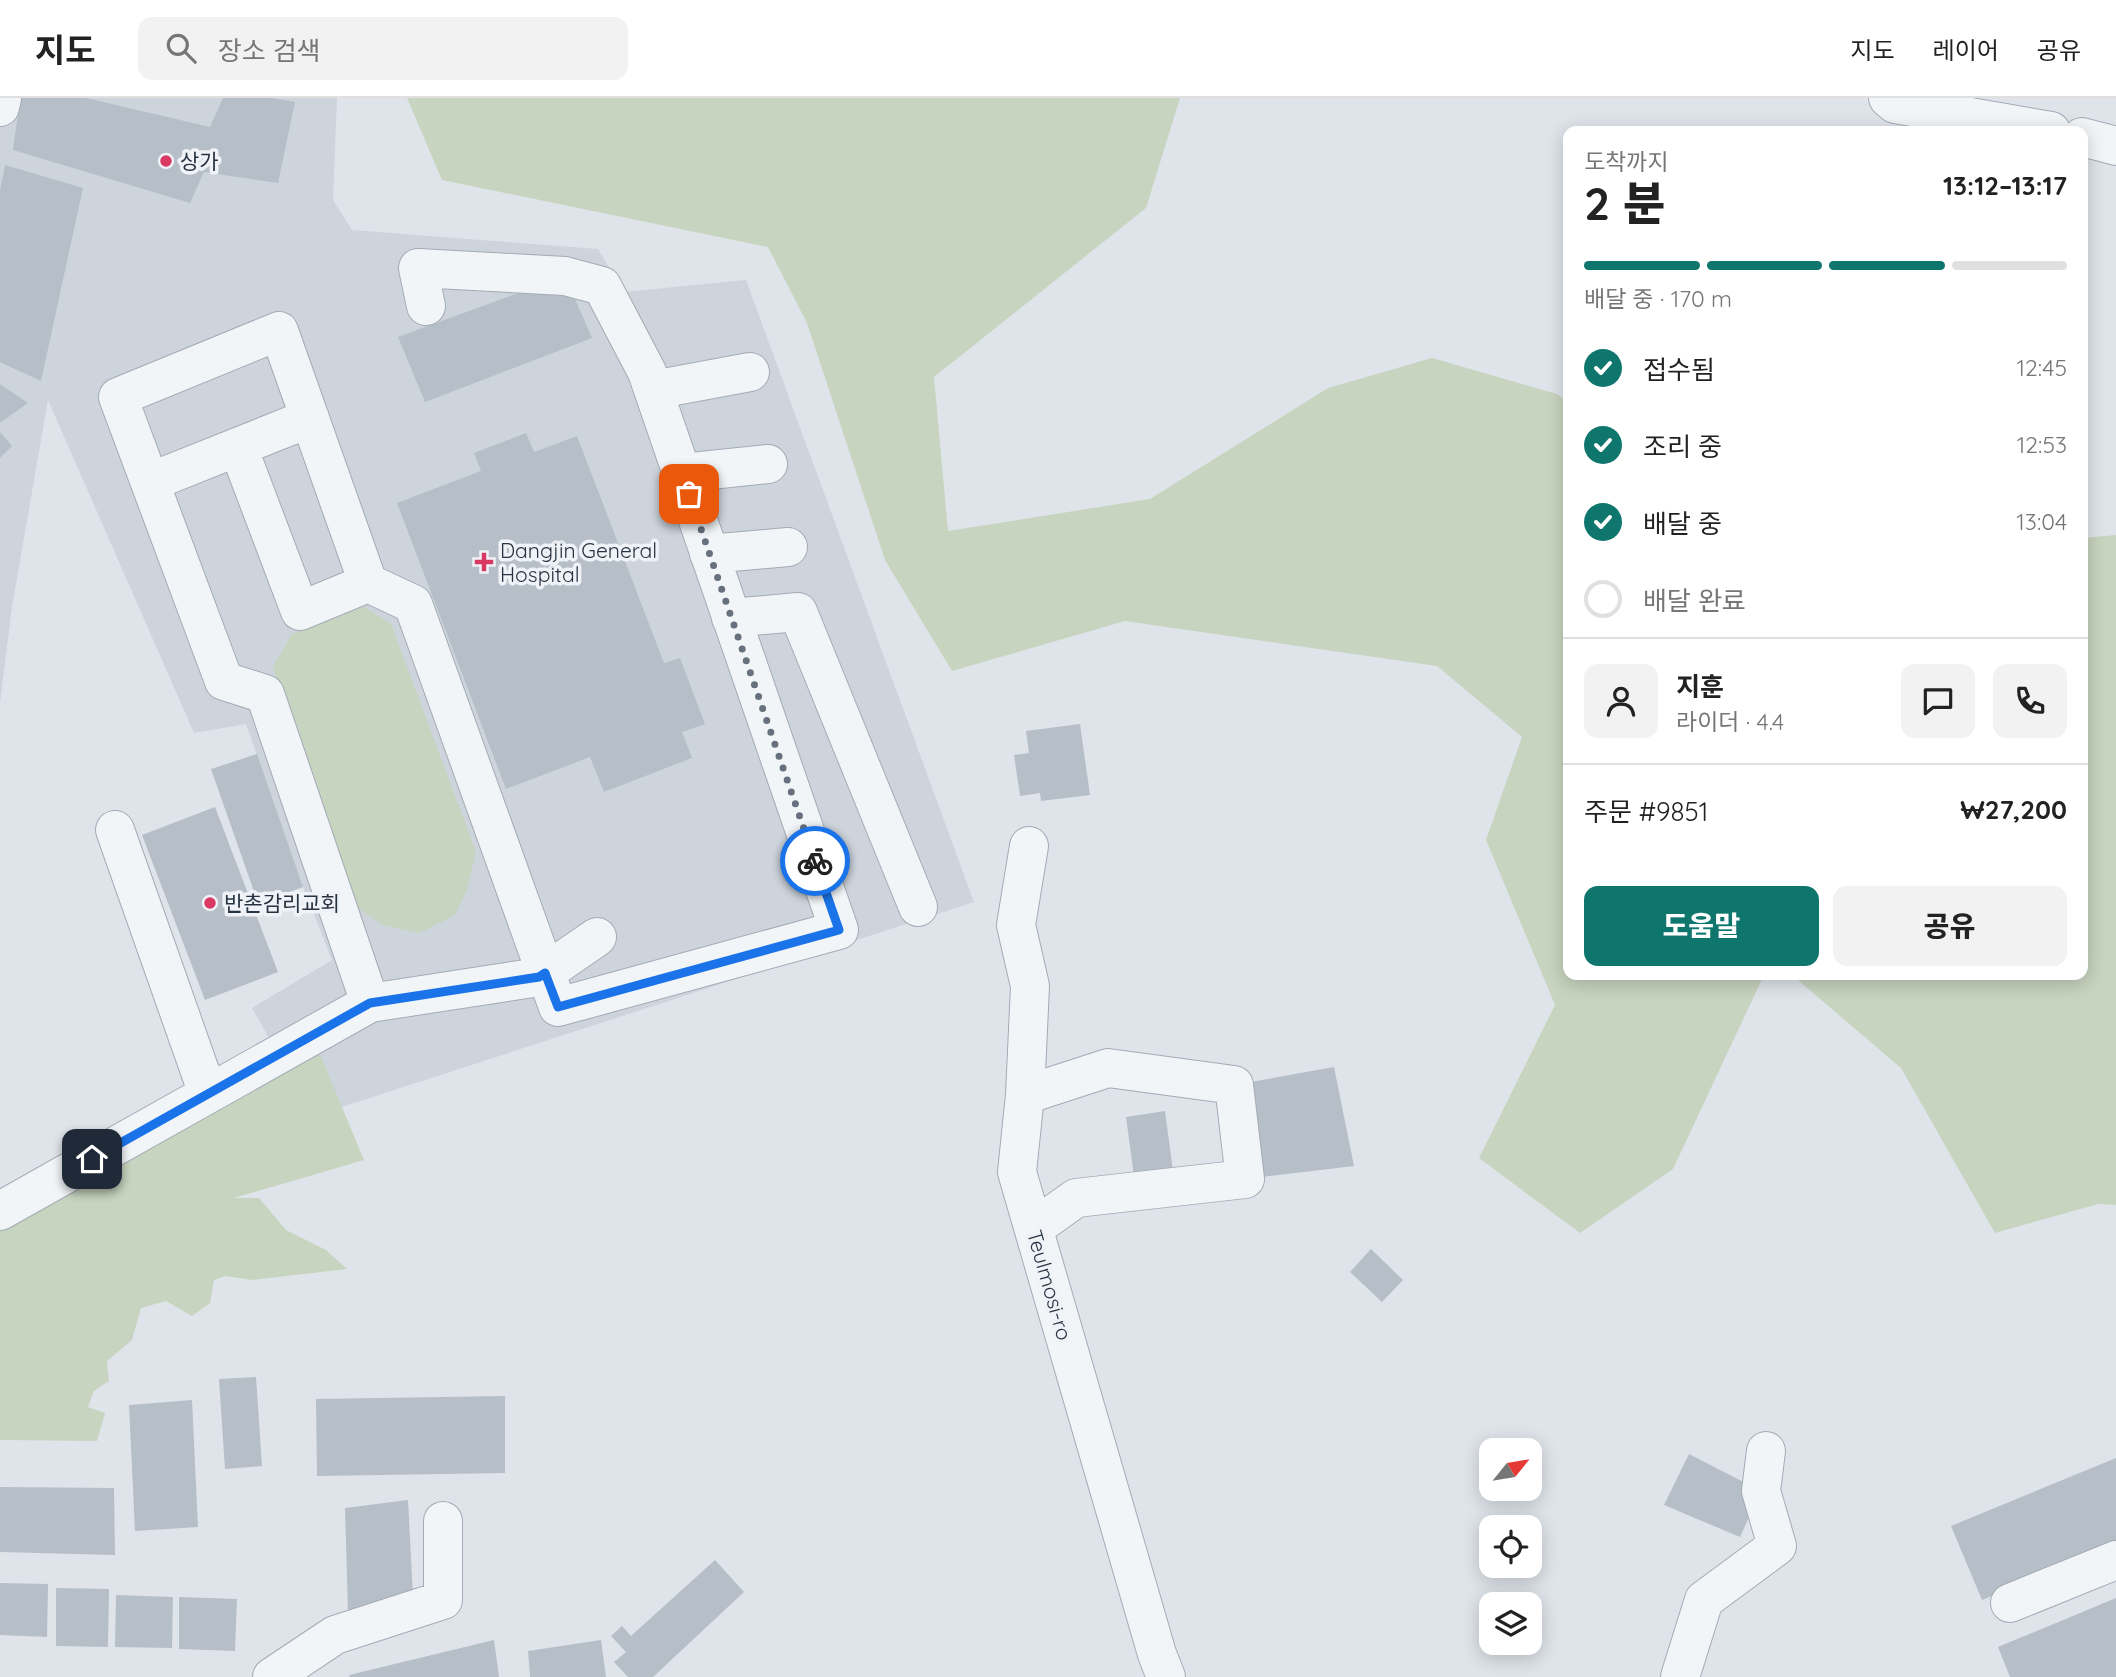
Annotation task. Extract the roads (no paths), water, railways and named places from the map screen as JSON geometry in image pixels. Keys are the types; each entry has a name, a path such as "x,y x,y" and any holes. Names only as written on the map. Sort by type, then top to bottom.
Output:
{"street":[{"path":"0,107 2,98"},
{"path":"1888,98 1895,104 2021,126"},
{"path":"2088,139 2116,146"},
{"path":"370,1003 265,694 224,681 118,397 279,331 368,583 413,604 558,1007 839,930 647,372 602,286 565,276 418,268 426,306"},
{"path":"653,390 750,372"},
{"path":"150,482 310,418"},
{"path":"238,447 300,611 368,583"},
{"path":"682,473 768,464"},
{"path":"709,554 788,547"},
{"path":"731,618 798,612 918,907"},
{"path":"115,830 208,1094"},
{"name":"Teulmosi-ro","path":"1029,846 1016,925 1030,986 1025,1095 1017,1172 1157,1654 1166,1677"},
{"path":"0,1211 370,1003 539,977 597,937"},
{"path":"1025,1095 1108,1068 1234,1085 1245,1179 1076,1198 1034,1228"},
{"path":"1680,1677 1704,1600 1777,1545 1761,1491 1766,1451"},
{"path":"272,1677 335,1635 443,1600 443,1521"},
{"path":"2010,1603 2116,1560"}],"place":[{"name":"상가","path":"166,161"},
{"name":"Dangjin General Hospital","path":"484,562"},
{"name":"반촌감리교회","path":"210,903"}]}
